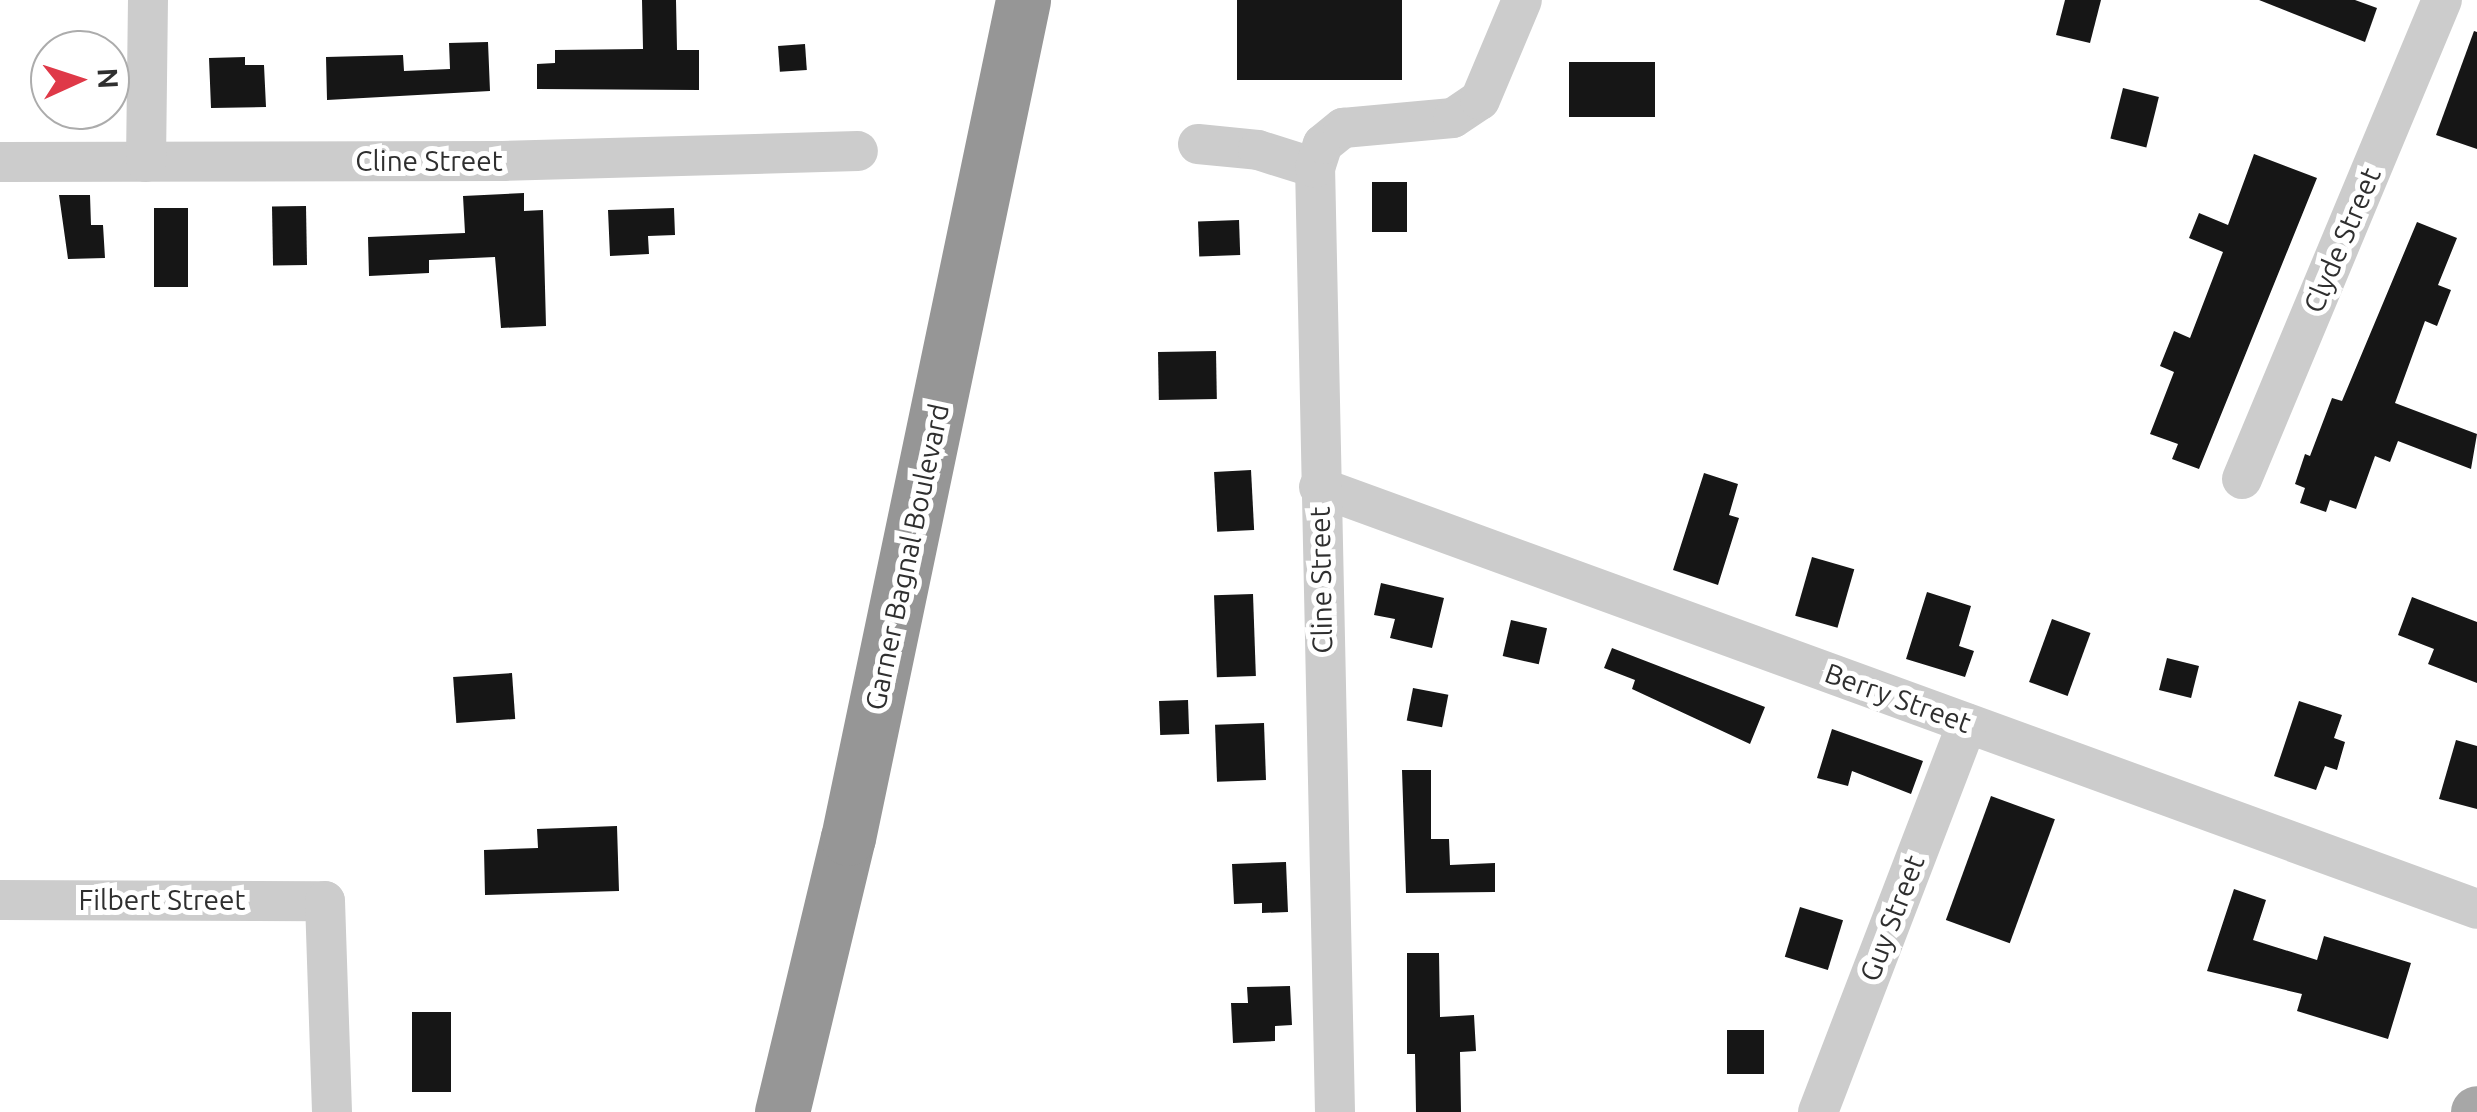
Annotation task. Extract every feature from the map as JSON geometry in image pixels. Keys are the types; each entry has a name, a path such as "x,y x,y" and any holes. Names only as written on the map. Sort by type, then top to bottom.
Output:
{"highway":[{"name":"Garner Bagnal Boulevard","path":"782,1112 848,838 1023,0"}],"street":[{"path":"146,162 148,0"},
{"path":"1198,144 1258,150 1314,168 1323,144 1343,128 1453,118 1480,100 1522,0"},
{"name":"Clyde Street","path":"2242,480 2442,0"},
{"name":"Cline Street","path":"0,162 858,151"},
{"name":"Cline Street","path":"1314,168 1335,1112"},
{"name":"Berry Street","path":"1319,487 2477,910"},
{"name":"Guy Street","path":"1818,1112 1967,724"},
{"name":"Filbert Street","path":"0,900 325,901 332,1112"}],"building":[{"path":"642,0 676,0 677,50 699,50 699,90 537,89 537,64 555,63 555,50 643,49"},
{"path":"1237,0 1402,0 1402,80 1237,80"},
{"path":"2065,0 2101,0 2090,43 2056,35"},
{"path":"2259,0 2355,0 2377,8 2365,42"},
{"path":"2474,31 2477,32 2477,149 2436,135"},
{"path":"488,42 490,91 327,100 326,57 403,55 404,71 450,69 449,43"},
{"path":"805,44 807,70 780,72 778,46"},
{"path":"245,57 245,65 264,65 266,107 211,108 209,58"},
{"path":"1569,62 1655,62 1655,117 1569,117"},
{"path":"2123,88 2159,97 2146,147 2110,138"},
{"path":"2254,154 2317,178 2199,469 2172,459 2178,444 2150,434 2174,372 2160,366 2174,331 2190,338 2223,252 2189,238 2199,213 2228,225"},
{"path":"1372,182 1407,182 1407,232 1372,232"},
{"path":"524,193 524,211 543,210 546,326 501,328 495,257 429,260 429,273 369,276 368,237 465,233 463,196"},
{"path":"59,195 90,195 91,225 103,225 105,258 68,259"},
{"path":"306,206 307,265 273,266 272,207"},
{"path":"154,208 188,208 188,287 154,287"},
{"path":"674,208 675,235 648,236 649,254 610,256 608,210"},
{"path":"1239,220 1240,255 1199,256 1198,221"},
{"path":"2417,222 2457,238 2438,285 2451,290 2437,326 2425,321 2395,403 2477,434 2471,469 2398,441 2390,462 2375,456 2356,509 2330,500 2326,512 2300,503 2305,488 2295,484 2305,454 2310,456 2332,398 2342,401"},
{"path":"1216,351 1217,399 1159,400 1158,352"},
{"path":"1251,470 1254,530 1217,532 1214,472"},
{"path":"1704,473 1738,484 1729,515 1739,518 1718,585 1673,570"},
{"path":"1812,557 1854,569 1837,628 1795,616"},
{"path":"1381,583 1444,598 1432,648 1390,638 1395,619 1374,615"},
{"path":"1927,592 1971,606 1959,646 1974,651 1965,677 1906,659"},
{"path":"1253,594 1256,676 1217,677 1214,595"},
{"path":"2412,597 2477,622 2477,683 2428,664 2434,649 2398,635"},
{"path":"2052,619 2091,633 2068,696 2029,682"},
{"path":"1511,620 1547,628 1539,664 1503,656"},
{"path":"1612,648 1765,707 1750,744 1632,689 1635,680 1604,668"},
{"path":"2167,658 2199,666 2191,698 2159,690"},
{"path":"512,673 515,719 456,723 453,677"},
{"path":"1413,688 1448,695 1442,727 1407,720"},
{"path":"1188,700 1189,734 1160,735 1159,701"},
{"path":"2299,701 2342,715 2334,738 2345,742 2337,770 2325,766 2316,790 2274,776"},
{"path":"1264,723 1266,780 1217,782 1215,725"},
{"path":"1832,729 1923,761 1911,794 1852,771 1848,786 1817,778"},
{"path":"2456,740 2477,746 2477,809 2439,799"},
{"path":"1402,770 1431,770 1431,839 1449,839 1450,865 1495,863 1495,892 1406,893"},
{"path":"1991,796 2055,819 2010,943 1946,920"},
{"path":"617,826 619,891 485,895 484,850 538,848 537,829"},
{"path":"1286,862 1288,912 1262,913 1262,903 1234,904 1232,864"},
{"path":"2234,889 2266,900 2253,940 2317,960 2324,936 2411,963 2388,1039 2297,1011 2302,994 2207,971"},
{"path":"1800,907 1843,920 1828,970 1785,957"},
{"path":"1407,953 1439,953 1440,1017 1474,1015 1476,1051 1460,1052 1461,1112 1416,1112 1415,1054 1407,1054"},
{"path":"1290,986 1292,1025 1275,1026 1275,1041 1233,1043 1231,1003 1248,1003 1247,987"},
{"path":"412,1012 451,1012 451,1092 412,1092"},
{"path":"1727,1030 1764,1030 1764,1074 1727,1074"}]}
